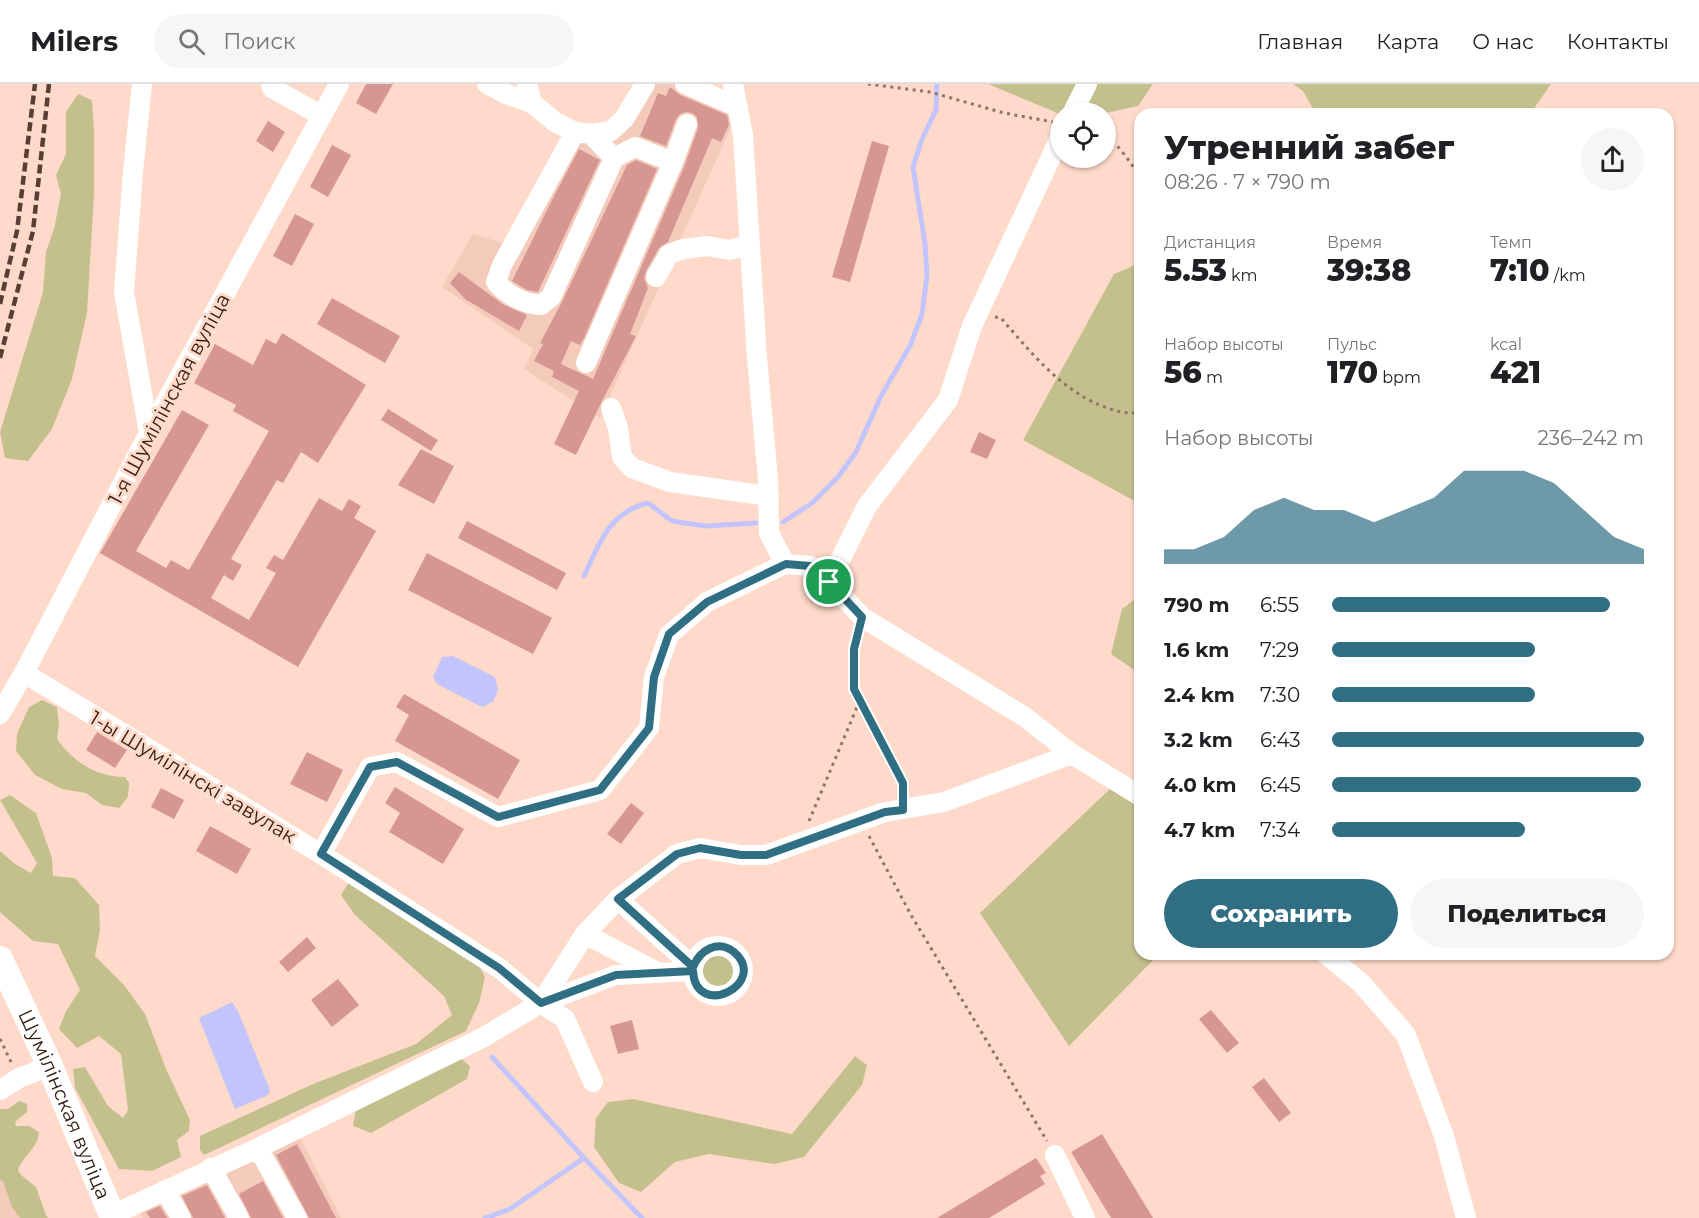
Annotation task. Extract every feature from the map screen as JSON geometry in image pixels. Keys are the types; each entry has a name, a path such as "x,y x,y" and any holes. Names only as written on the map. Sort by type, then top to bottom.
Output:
{"main road":[{"name":"Шумілінская вуліца","path":"0,959 50,1066 112,1216"}],"street":[{"path":"142,84 123,292 148,433"},
{"path":"271,84 272,88 322,116"},
{"name":"1-я Шумілінская вуліца","path":"0,714 24,673 148,433 339,84"},
{"path":"487,84 506,94 532,103 555,122 583,133 614,158"},
{"path":"527,84 532,103"},
{"path":"583,133 611,131 624,119 645,84"},
{"path":"685,84 738,107"},
{"path":"733,84 743,135 749,244 769,496 769,533 786,564"},
{"path":"1078,102 1087,84"},
{"path":"586,363 673,162 687,124"},
{"path":"583,133 502,266 496,282 502,289 528,304 541,304 551,297 614,158 635,147 673,162"},
{"path":"829,582 867,506 948,400 972,326 1050,159"},
{"path":"656,277 669,254 683,249 707,246 730,250 749,244"},
{"path":"611,408 618,428 622,457 632,468 670,482 769,496"},
{"path":"321,854 370,767 397,762 498,817 600,790 649,728 654,677 669,634 707,602 786,564 810,566 829,582 862,617 1024,717 1072,754 1134,791"},
{"name":"1-ы Шумілінскі завулак","path":"24,673 321,854 499,968 541,1003 565,1019 593,1082"},
{"path":"541,1003 585,934 618,899 677,854 700,848 741,855 766,855 885,812 944,802 1072,754"},
{"path":"112,1216 258,1148 482,1038 541,1003 616,975 693,969 618,899"},
{"path":"585,934 660,973"},
{"path":"1333,960 1362,984 1407,1035 1444,1136 1466,1218"},
{"path":"0,1090 19,1078 50,1066"},
{"path":"258,1148 297,1218"},
{"path":"1055,1155 1085,1218"},
{"path":"211,1168 239,1218"},
{"path":"165,1190 181,1218"}],"path":[{"path":"868,84 930,92 1004,113 1050,121"},
{"path":"1116,146 1134,169"},
{"path":"972,326 988,316 1001,318 1039,363 1090,402 1119,412 1134,413"},
{"path":"862,617 854,649 854,689 903,783 903,810"},
{"path":"800,842 860,700"},
{"path":"861,821 911,915 1055,1155"},
{"path":"0,1039 19,1078"}],"shaded area":[{"path":"653,84 677,84 738,112 600,418 524,369 533,349 442,287 473,234 503,243 557,143 621,136"},
{"path":"988,84 1153,84 1138,106 1116,111 1116,102 1050,102 1050,110"},
{"path":"1293,84 1551,84 1534,108 1313,108 1303,91"},
{"path":"78,94 92,100 94,130 94,193 87,313 72,379 52,429 28,461 5,458 0,432 43,292 46,252 54,229 61,194 56,175 66,154 66,112"},
{"path":"1134,266 1134,501 1023,440 1114,274"},
{"path":"1134,600 1134,670 1111,654 1122,609"},
{"path":"42,700 57,707 59,725 57,739 70,755 95,771 125,777 129,783 128,797 119,808 102,805 86,793 62,789 35,775 16,751 17,734 29,707"},
{"path":"1114,785 1134,803 1134,960 1153,960 1069,1046 980,913"},
{"path":"10,795 36,813 52,858 53,876 75,878 99,905 100,930 95,956 124,985 145,1014 166,1069 190,1120 189,1131 177,1140 181,1157 152,1171 119,1169 75,1088 73,1069 85,1067 108,1106 123,1118 128,1110 121,1054 99,1036 77,1048 59,1029 66,1011 80,990 58,944 33,941 0,912 0,851 15,864 31,873 37,863 0,800"},
{"path":"351,879 475,958 485,977 479,1003 466,1031 204,1155 200,1150 200,1136 313,1084 416,1044 452,1015 444,996 355,915 341,895"},
{"path":"718,954 730,959 735,971 730,983 718,988 706,983 701,971 706,959"},
{"path":"855,1056 867,1065 862,1085 804,1157 774,1164 709,1154 675,1162 641,1192 619,1183 594,1147 596,1118 608,1102 633,1099 792,1134"},
{"path":"459,1057 470,1066 467,1079 371,1133 353,1126 356,1107"},
{"path":"19,1101 27,1104 27,1112 15,1122 16,1126 29,1126 39,1132 36,1143 18,1170 36,1187 48,1218 20,1218 12,1207 3,1181 0,1180 0,1109 8,1109"},
{"path":"297,1131 341,1218 143,1218 138,1209"},
{"path":"0,1162 37,1218 0,1218"}],"water":[{"path":"453,656 495,677 498,690 493,702 482,707 437,684 433,677 442,657"},
{"path":"232,1002 238,1011 270,1090 268,1095 235,1109 199,1018"}],"building":[{"path":"366,84 393,84 376,114 356,103"},
{"path":"670,87 680,95 727,115 729,125 721,142 712,138 668,242 659,248 646,271 644,278 648,288 630,334 636,336 576,455 554,444 579,391 552,377 554,371 534,361 543,344 540,343 627,165 636,160 657,169 584,338 580,345 571,341 561,364 593,379 684,167 698,128 697,117 686,112 680,114 676,119 666,146 640,136 658,93 666,96"},
{"path":"268,121 285,132 273,152 256,141"},
{"path":"872,141 889,146 850,282 832,277"},
{"path":"332,145 351,155 328,197 310,187"},
{"path":"579,149 600,160 538,292 527,290 512,281"},
{"path":"295,214 314,224 292,266 273,256"},
{"path":"459,272 504,305 527,315 519,331 465,299 450,283"},
{"path":"332,298 400,336 385,363 317,324"},
{"path":"282,333 366,385 318,463 301,452 283,483 277,480 231,559 242,565 233,581 224,575 211,598 249,620 276,573 266,568 274,555 283,560 319,498 342,511 349,499 361,506 354,518 376,531 298,667 100,553 182,410 209,425 136,551 166,568 171,560 189,570 269,431 233,411 236,405 194,383 215,344 253,365 266,339 276,344"},
{"path":"388,409 438,440 431,451 381,420"},
{"path":"979,432 996,440 987,459 970,452"},
{"path":"421,449 454,466 434,504 398,485"},
{"path":"467,521 566,573 557,590 458,538"},
{"path":"427,553 552,618 533,654 408,590"},
{"path":"404,694 520,760 498,799 395,741 409,715 396,707"},
{"path":"97,732 127,750 115,768 86,750"},
{"path":"307,752 343,770 327,802 290,784"},
{"path":"395,787 464,829 443,864 389,832 400,813 385,803"},
{"path":"161,788 184,800 174,819 151,807"},
{"path":"631,803 644,813 621,844 607,834"},
{"path":"210,826 251,849 237,874 196,851"},
{"path":"307,937 316,948 288,972 279,962"},
{"path":"338,979 359,1005 332,1027 311,1000"},
{"path":"1211,1010 1239,1043 1227,1053 1199,1019"},
{"path":"632,1020 639,1049 618,1054 610,1026"},
{"path":"1264,1078 1291,1113 1279,1122 1252,1087"},
{"path":"1102,1134 1153,1218 1111,1218 1071,1152"},
{"path":"297,1144 336,1218 309,1218 276,1155"},
{"path":"1036,1158 1046,1173 1040,1176 1045,1184 989,1218 937,1218"},
{"path":"263,1181 283,1218 251,1218 239,1194"},
{"path":"207,1185 225,1218 193,1218 182,1196"},
{"path":"160,1206 167,1218 150,1218 146,1212"}],"waterway":[{"path":"783,522 812,503 838,477 856,452 881,396 910,346 922,314 927,275 925,244 913,167 922,139 936,110 937,84"},
{"path":"584,576 601,541 614,522 623,514 648,503 672,521 705,526 756,523"},
{"path":"492,1057 642,1218"},
{"path":"485,1218 510,1209 584,1158"}],"railway":[{"path":"0,304 17,231 35,84"},
{"path":"0,358 33,231 49,84"}],"route":[{"path":"786,564 810,566 829,582 862,617 854,649 854,689 903,783 903,810 885,812 766,855 741,855 700,848 677,854 618,899 693,967 697,958 704,951 713,947 722,946 732,950 739,957 743,976 739,985 732,992 723,996 714,996 704,992 698,985 693,971 616,975 541,1003 499,968 321,854 370,767 397,762 498,817 600,790 649,728 654,677 669,634 707,602 786,564"}]}
